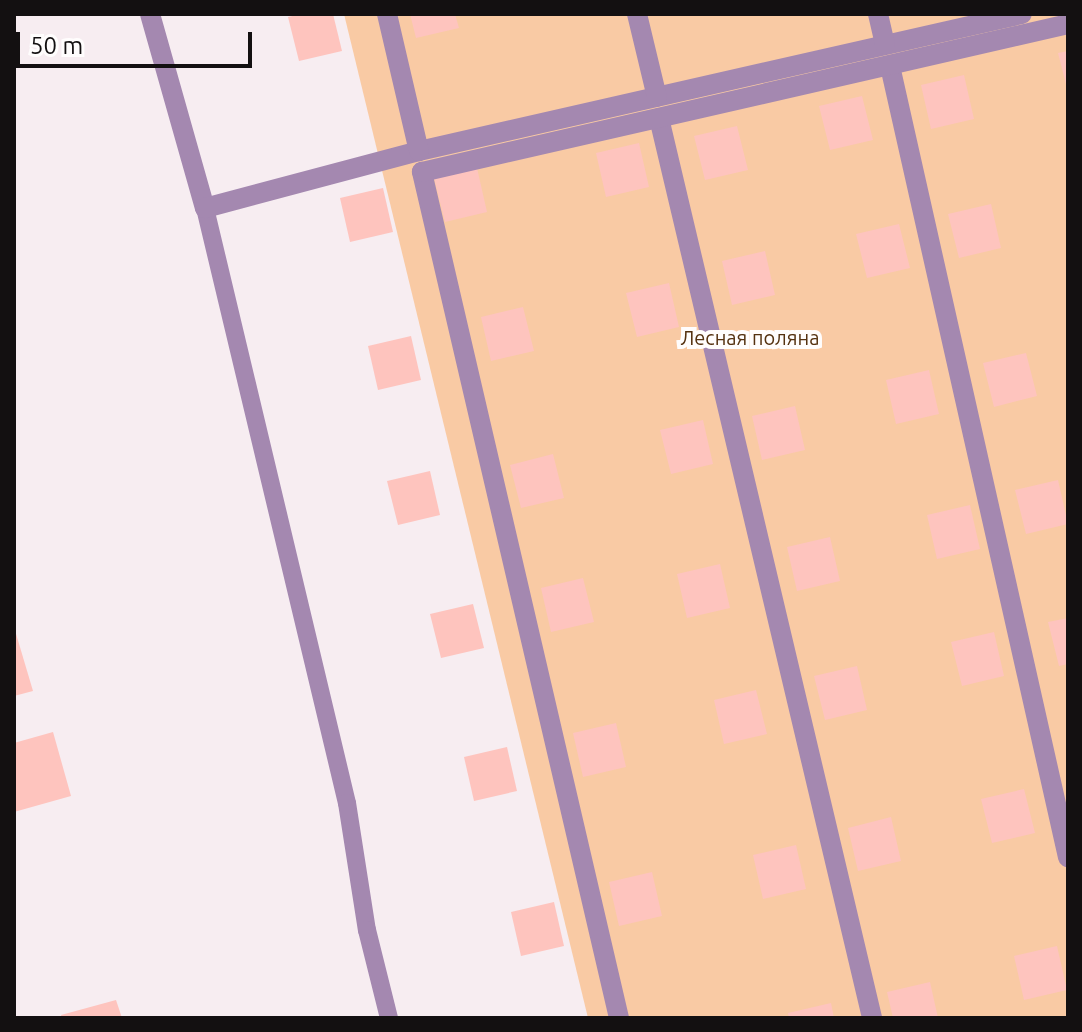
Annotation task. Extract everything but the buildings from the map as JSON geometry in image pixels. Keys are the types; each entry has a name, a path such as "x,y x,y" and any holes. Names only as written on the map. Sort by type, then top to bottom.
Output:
{"street":[{"path":"150,14 205,208 419,151 1022,14"},
{"path":"387,14 419,151"},
{"path":"637,14 657,97"},
{"path":"878,14 885,44"},
{"path":"619,1018 422,172 1068,24"},
{"path":"890,66 1068,857"},
{"path":"659,118 872,1018"}],"lane":[{"path":"205,208 347,803 367,930 389,1018"}],"green space":[{"name":"Лесная поляна","path":"344,14 1068,14 1068,1018 588,1018"}]}
